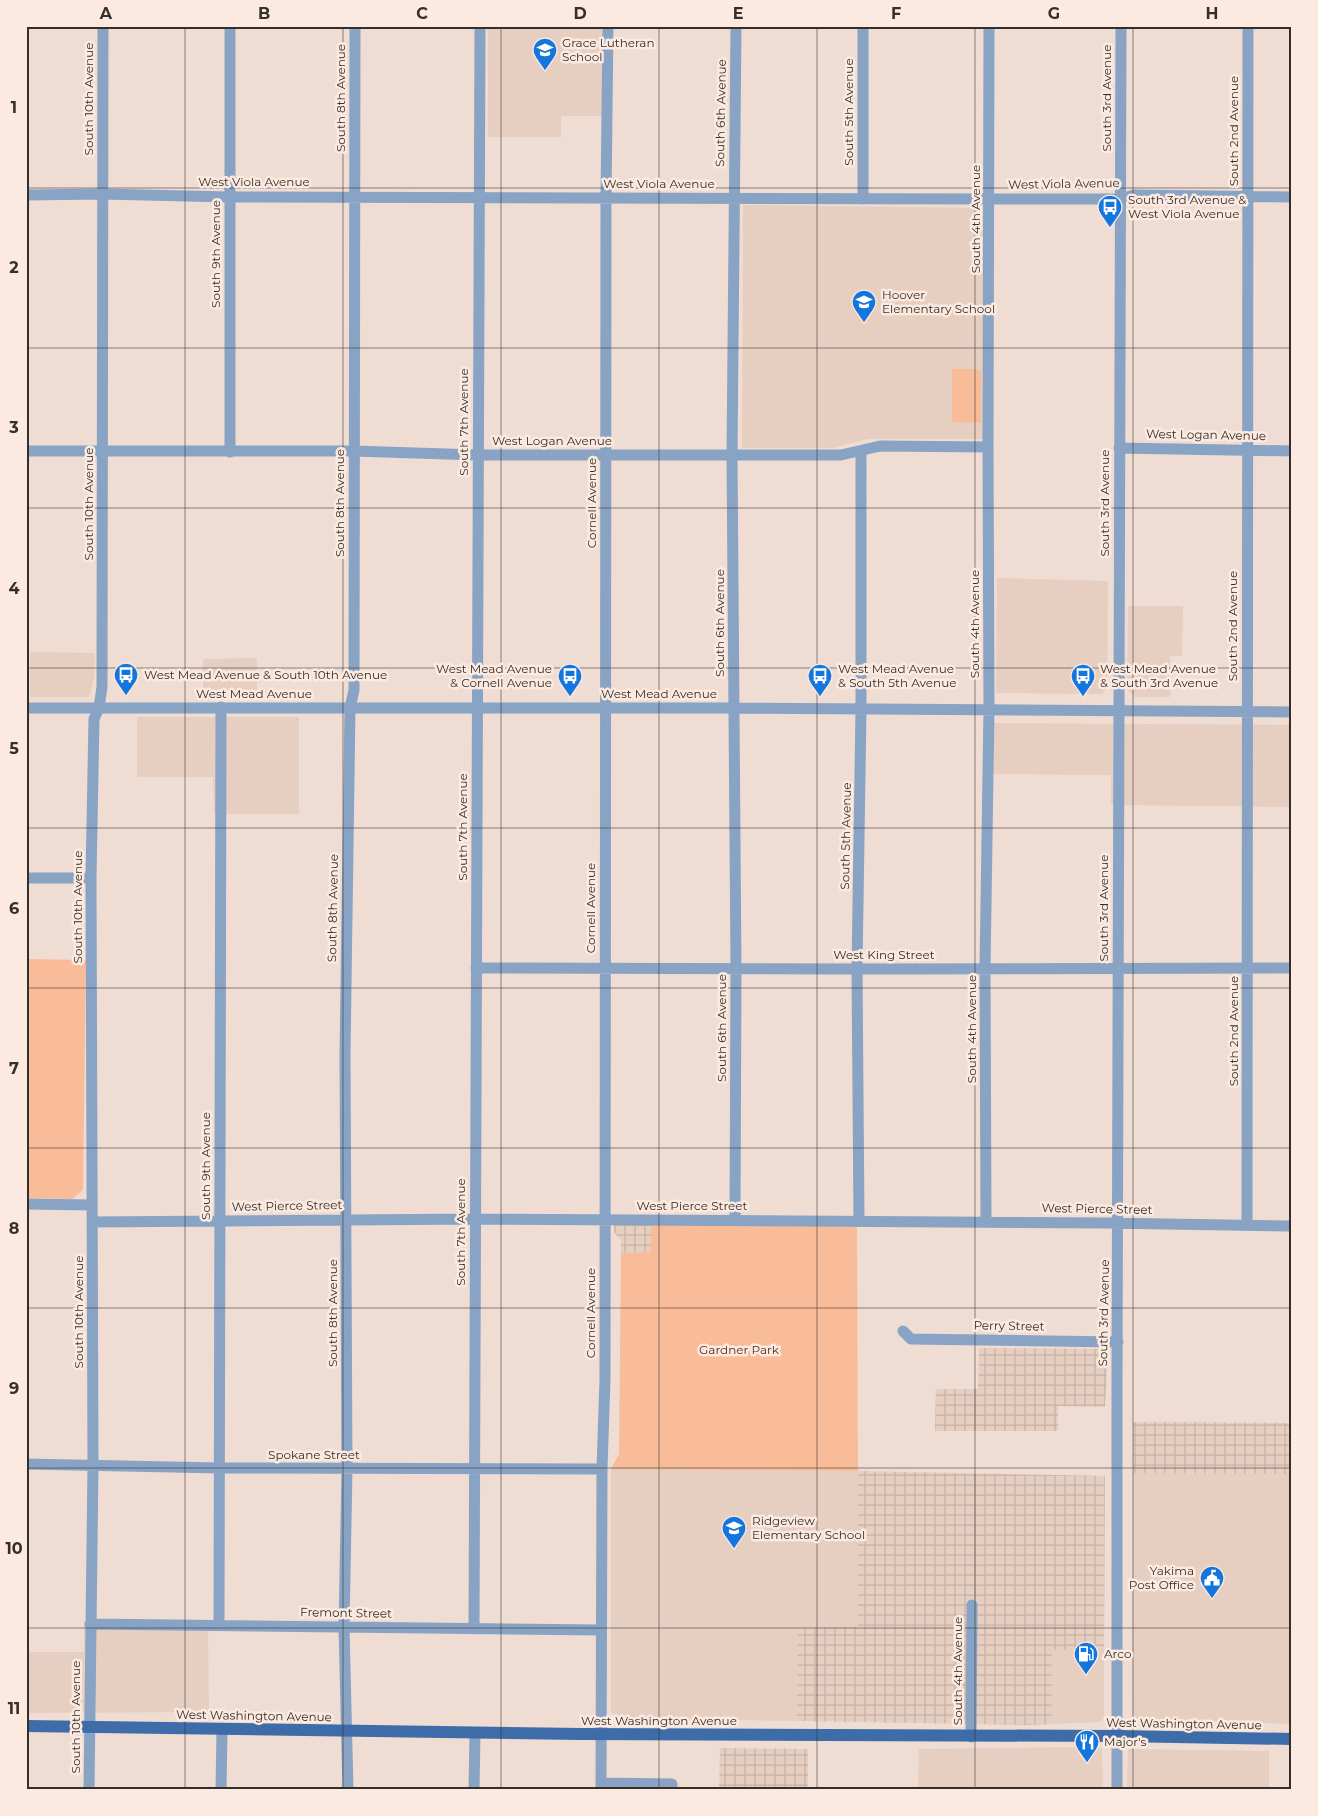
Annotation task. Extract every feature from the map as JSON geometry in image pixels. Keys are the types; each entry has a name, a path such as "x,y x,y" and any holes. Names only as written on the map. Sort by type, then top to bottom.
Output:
{"main road":[{"name":"West Washington Avenue","path":"26,1726 474,1733 971,1737 1118,1736 1292,1739"}],"street":[{"name":"South 10th Avenue","path":"89,1790 93,1465 91,878 94,718 99,708 102,687 103,26"},
{"name":"South 9th Avenue","path":"230,26 230,452"},
{"name":"South 8th Avenue","path":"348,1790 344,1627 347,1469 345,1054 350,708 354,690 355,26"},
{"name":"South 7th Avenue","path":"474,1629 480,26"},
{"name":"Cornell Avenue","path":"601,1786 600,1630 605,1380 606,198 608,26"},
{"name":"South 6th Avenue","path":"735,1220 736,968 732,456 736,26"},
{"name":"South 5th Avenue","path":"862,199 863,26"},
{"name":"South 4th Avenue","path":"986,1222 989,709 989,26"},
{"name":"South 3rd Avenue","path":"1117,1790 1121,26"},
{"name":"South 2nd Avenue","path":"1247,1225 1248,26"},
{"name":"West Viola Avenue","path":"26,195 990,200 1120,199 1134,195 1292,196"},
{"name":"West Logan Avenue","path":"26,451 354,451 478,455 606,454 732,456 841,455 880,446 988,447"},
{"name":"West Logan Avenue","path":"1119,448 1292,450"},
{"name":"South 5th Avenue","path":"858,1221 857,969 862,708 861,451"},
{"name":"South 9th Avenue","path":"218,1625 221,707"},
{"name":"West Mead Avenue","path":"26,708 862,708 1292,712"},
{"path":"26,878 91,878"},
{"name":"West King Street","path":"476,968 1292,968"},
{"path":"26,1204 92,1205"},
{"name":"West Pierce Street","path":"92,1222 346,1219 604,1219 1292,1226"},
{"name":"Perry Street","path":"903,1332 911,1339 1118,1342"},
{"name":"Spokane Street","path":"26,1464 220,1468 602,1469"},
{"name":"South 4th Avenue","path":"971,1737 972,1605"},
{"name":"Fremont Street","path":"90,1624 600,1630"},
{"path":"221,1790 222,1730"},
{"path":"474,1733 474,1790"},
{"path":"601,1786 672,1787"}],"shaded area":[{"name":"Grace Lutheran School","path":"488,26 602,26 602,116 561,116 561,137 488,137"},
{"name":"Hoover Elementary School","path":"743,205 984,208 984,439 868,439 833,448 742,448"},
{"path":"997,578 1108,581 1107,688 1102,694 996,693"},
{"path":"1128,606 1183,606 1182,656 1170,656 1170,697 1134,697 1127,689"},
{"path":"30,652 95,653 94,676 91,692 88,697 30,697"},
{"path":"257,658 257,695 203,696 203,659"},
{"path":"137,717 299,717 299,814 214,814 213,777 137,777"},
{"path":"983,723 1292,725 1292,807 1111,805 1111,775 983,774"},
{"path":"651,1223 651,1252 621,1253 621,1241 614,1232 614,1224"},
{"path":"979,1348 1108,1349 1105,1407 1058,1406 1058,1431 935,1431 936,1389 978,1389"},
{"path":"1133,1422 1292,1423 1292,1474 1133,1473"},
{"name":"Ridgeview Elementary School","path":"611,1469 858,1471 858,1628 798,1629 797,1721 617,1718 611,1712"},
{"path":"858,1471 1105,1476 1104,1650 1052,1650 1052,1724 797,1721 798,1629 858,1627"},
{"path":"1133,1473 1292,1474 1292,1724 1137,1719 1132,1716"},
{"path":"84,1622 208,1622 209,1712 27,1713 27,1652 84,1652"},
{"path":"1052,1650 1104,1650 1104,1717 1102,1720 1099,1722 1052,1724"},
{"path":"720,1748 808,1749 808,1790 719,1790"},
{"path":"1102,1748 1103,1790 918,1790 919,1749"},
{"path":"1128,1749 1269,1751 1269,1790 1127,1790"}],"green space":[{"path":"952,369 977,369 981,372 981,423 952,422"},
{"path":"26,959 86,960 83,1190 72,1199 26,1198"},
{"name":"Gardner Park","path":"651,1223 857,1227 858,1471 611,1469 619,1454 621,1253 651,1252"}],"place":[{"name":"Grace Lutheran School","path":"545,71"},
{"name":"South 3rd Avenue & West Viola Avenue","path":"1110,228"},
{"name":"Hoover Elementary School","path":"864,323"},
{"name":"West Mead Avenue & South 10th Avenue","path":"126,696"},
{"name":"West Mead Avenue & Cornell Avenue","path":"570,697"},
{"name":"West Mead Avenue & South 5th Avenue","path":"820,697"},
{"name":"West Mead Avenue & South 3rd Avenue","path":"1083,697"},
{"name":"Ridgeview Elementary School","path":"734,1549"},
{"name":"Yakima Post Office","path":"1212,1599"},
{"name":"Arco","path":"1086,1675"},
{"name":"Major's","path":"1087,1763"}]}
